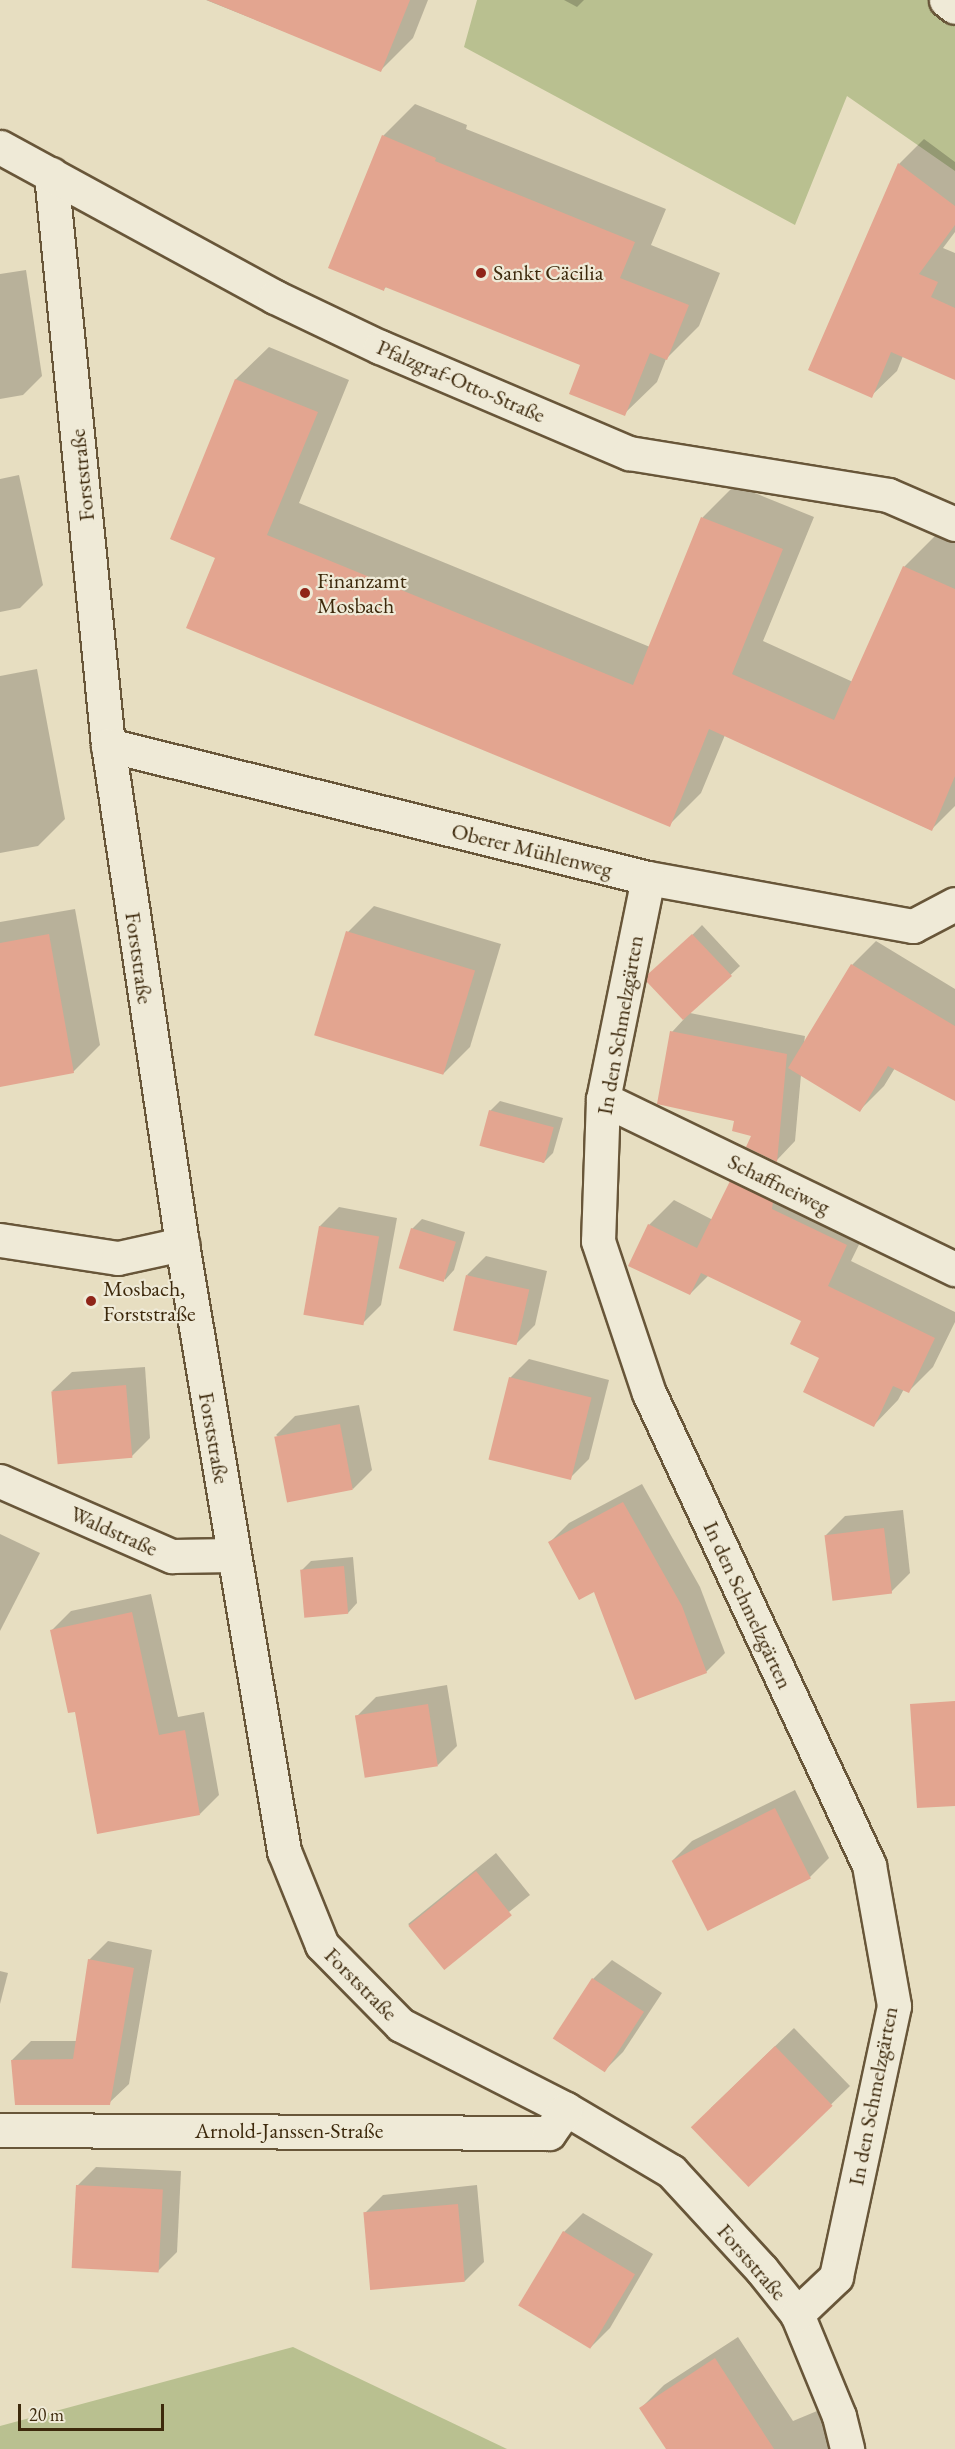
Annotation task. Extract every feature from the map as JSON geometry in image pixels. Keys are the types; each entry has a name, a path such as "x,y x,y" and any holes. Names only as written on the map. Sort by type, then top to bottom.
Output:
{"street":[{"path":"946,0 955,7"},
{"name":"Pfalzgraf-Otto-Straße","path":"0,147 285,302 380,347 629,453 888,495 955,524"},
{"name":"Forststraße","path":"51,174 108,745 182,1244 284,1851 322,1946 401,2025 566,2109 671,2171 762,2270 797,2314 839,2416 847,2449"},
{"name":"Oberer Mühlenweg","path":"108,745 648,878 913,926 955,904"},
{"name":"In den Schmelzgärten","path":"648,878 603,1099 598,1241 649,1393 869,1865 894,2006 836,2277 797,2314"},
{"name":"Schaffneiweg","path":"603,1099 955,1269"},
{"path":"0,1240 117,1258 182,1244"},
{"name":"Waldstraße","path":"0,1481 172,1556 234,1555"},
{"name":"Arnold-Janssen-Straße","path":"0,2130 549,2133 566,2109"}],"green space":[{"path":"477,0 951,0 955,3 955,171 847,96 795,225 464,47"},
{"path":"293,2347 507,2449 0,2449 0,2426"}],"building":[{"path":"207,0 410,0 381,72"},
{"name":"Sankt Cäcilia","path":"382,135 436,158 435,161 635,242 620,278 689,305 667,360 650,353 625,416 569,394 580,365 385,287 384,291 328,268"},
{"path":"898,163 955,206 955,225 919,274 938,282 931,297 955,308 955,380 891,352 872,398 808,370"},
{"name":"Finanzamt Mosbach","path":"235,379 318,412 267,535 633,685 701,517 783,549 732,674 834,720 903,566 955,589 955,776 932,831 709,729 670,827 186,628 215,558 170,539"},
{"path":"346,931 475,970 443,1075 314,1035"},
{"path":"49,934 74,1073 0,1087 0,943"},
{"path":"692,934 732,976 683,1020 646,981 647,975"},
{"path":"851,964 955,1026 955,1101 888,1066 860,1112 788,1068"},
{"path":"670,1031 787,1054 777,1162 746,1147 751,1136 732,1131 734,1121 657,1104"},
{"path":"489,1110 554,1127 544,1163 479,1146"},
{"path":"730,1181 773,1202 772,1209 847,1245 828,1286 935,1338 909,1393 893,1386 874,1427 803,1392 819,1358 790,1344 801,1321 701,1273 690,1295 628,1266 648,1224 697,1248"},
{"path":"319,1226 379,1237 363,1325 303,1315"},
{"path":"411,1228 456,1242 444,1282 399,1268"},
{"path":"466,1275 529,1290 517,1345 453,1331"},
{"path":"509,1377 591,1398 571,1480 488,1459"},
{"path":"126,1385 132,1458 58,1464 51,1392"},
{"path":"340,1424 353,1490 287,1503 274,1437"},
{"path":"623,1502 682,1606 707,1673 635,1700 594,1592 579,1600 548,1542"},
{"path":"884,1528 892,1594 832,1601 824,1535"},
{"path":"344,1566 348,1614 304,1618 300,1570"},
{"path":"132,1612 159,1735 185,1730 200,1815 97,1834 75,1712 68,1713 50,1630"},
{"path":"955,1701 955,1806 917,1808 910,1704"},
{"path":"428,1704 438,1766 365,1778 355,1716"},
{"path":"775,1808 811,1878 708,1931 672,1861"},
{"path":"476,1871 512,1915 444,1970 408,1926"},
{"path":"88,1959 134,1968 110,2105 15,2105 11,2060 73,2059"},
{"path":"592,1978 644,2012 605,2072 553,2038"},
{"path":"775,2046 833,2106 748,2187 691,2127"},
{"path":"76,2185 163,2190 159,2272 72,2268"},
{"path":"458,2204 465,2282 370,2290 363,2212"},
{"path":"563,2231 635,2274 590,2349 518,2306"},
{"path":"715,2358 774,2449 666,2449 639,2408"}],"place":[{"name":"Sankt Cäcilia","path":"481,273"},
{"name":"Finanzamt Mosbach","path":"305,593"},
{"name":"Mosbach, Forststraße","path":"91,1301"}]}
